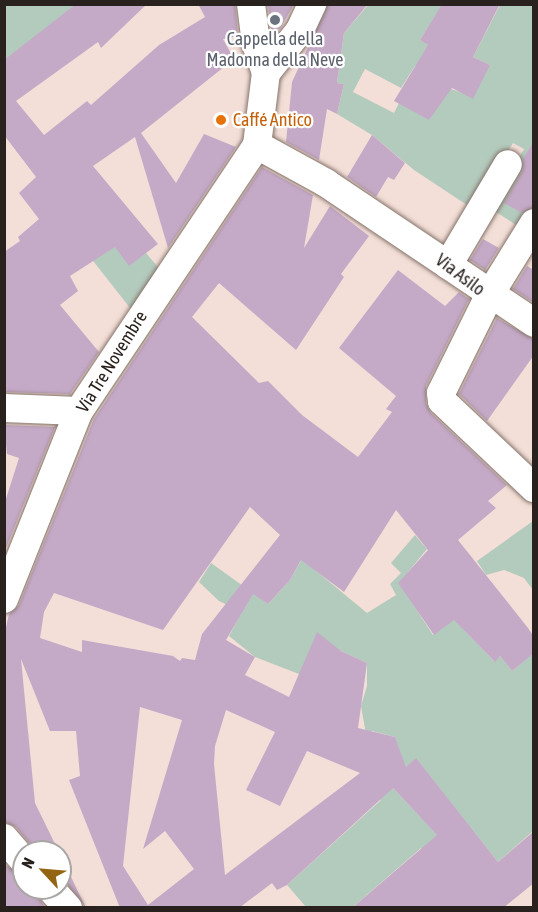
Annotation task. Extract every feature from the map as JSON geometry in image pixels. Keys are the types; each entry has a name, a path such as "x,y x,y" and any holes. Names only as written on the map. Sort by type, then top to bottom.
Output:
{"street":[{"path":"251,4 256,44 266,73 257,144"},
{"path":"266,73 300,30 312,4"},
{"name":"Via Asilo","path":"257,144 326,183 448,265 489,296 443,385 442,401 534,488"},
{"name":"Via Tre Novembre","path":"4,599 79,411 257,144"},
{"path":"448,265 508,164"},
{"path":"534,223 489,296 534,323"},
{"path":"4,408 79,411"}],"green space":[{"path":"5,5 76,5 5,60"},
{"path":"368,5 442,5 420,40 461,64 451,89 463,93 490,65 473,57 500,5 533,5 534,215 524,230 490,208 524,149 513,143 473,209 414,170 372,135 337,114 344,84 337,83 344,33","holes":["415,66 451,89 399,103 394,113 353,92 365,69 401,88"]},
{"path":"98,228 146,253 162,272 134,313 79,243"},
{"path":"533,521 533,590 524,578 504,570 486,575 477,561"},
{"path":"415,535 427,549 399,583 433,635 465,611 465,631 494,661 500,656 512,671 533,653 533,831 498,862 416,759 388,783 485,885 459,892 421,848 353,907 306,907 287,885 381,800 373,793 395,737 372,731 366,734 361,706 367,686 367,663 341,651 299,674 255,657 229,636 242,612 219,601 199,582 211,563 268,604 290,580 308,548 315,570 367,613 396,595 390,584 401,573 391,563"}],"building":[{"path":"76,4 147,4 101,48 98,42 16,101 44,135 87,101 91,105 159,45 205,17 198,4 235,4 238,36 223,39 234,59 141,133 176,183 204,134 236,147 168,248 135,137 93,166 158,244 129,266 115,247 70,276 78,291 60,305 99,352 70,394 4,392 4,252 20,241 18,237 39,219 19,193 36,177 4,135 4,60"},
{"path":"268,4 294,4 280,29 271,30"},
{"path":"328,4 368,4 344,33 337,83 344,84 337,114 327,109 319,160 286,142 292,82"},
{"path":"442,4 500,4 473,57 490,65 473,99 452,88 429,120 394,101 428,45 420,40"},
{"path":"372,135 405,163 394,180 388,177 376,197 347,177"},
{"path":"534,141 534,207 522,213 504,203 522,172 523,159"},
{"path":"262,167 313,195 304,248 330,206 369,236 341,274 344,277 296,350 219,283 192,317 259,383 268,381 302,415 358,457 392,412 386,409 396,396 339,348 398,270 445,306 459,292 469,299 426,386 426,403 431,413 507,485 488,501 496,508 458,540 528,628 534,637 534,653 512,671 500,656 495,662 454,620 434,635 398,583 428,550 396,510 344,592 301,560 290,580 268,604 253,594 226,640 255,657 245,675 289,697 317,632 341,651 367,663 358,728 395,737 406,767 416,758 498,862 534,831 534,883 503,908 352,908 437,835 393,788 287,885 277,890 272,883 239,908 120,908 69,780 80,776 76,731 50,731 21,659 35,803 53,840 27,840 16,827 4,822 4,636 9,614 19,605 94,419","holes":["250,507 280,535 202,634 195,660 182,658 180,661 173,656 82,640 82,652 40,638 44,612 54,593 163,630","140,707 182,720 143,849 165,831 194,869 148,905 123,866","226,710 275,732 246,790 280,806 307,751 360,773 225,875 214,764 215,746"]},
{"path":"483,239 499,248 485,270 470,260"},
{"path":"527,266 534,270 534,303 513,289"},
{"path":"497,318 534,339 534,355 487,421 459,394"},
{"path":"4,425 55,427 4,553 4,505 19,458 7,454"},
{"path":"4,864 12,869 12,900 41,900 45,908 4,908"},
{"path":"72,879 86,908 72,890"}],"place":[{"name":"Cappella della Madonna della Neve","path":"275,20"},
{"name":"Caffé Antico","path":"221,120"}]}
